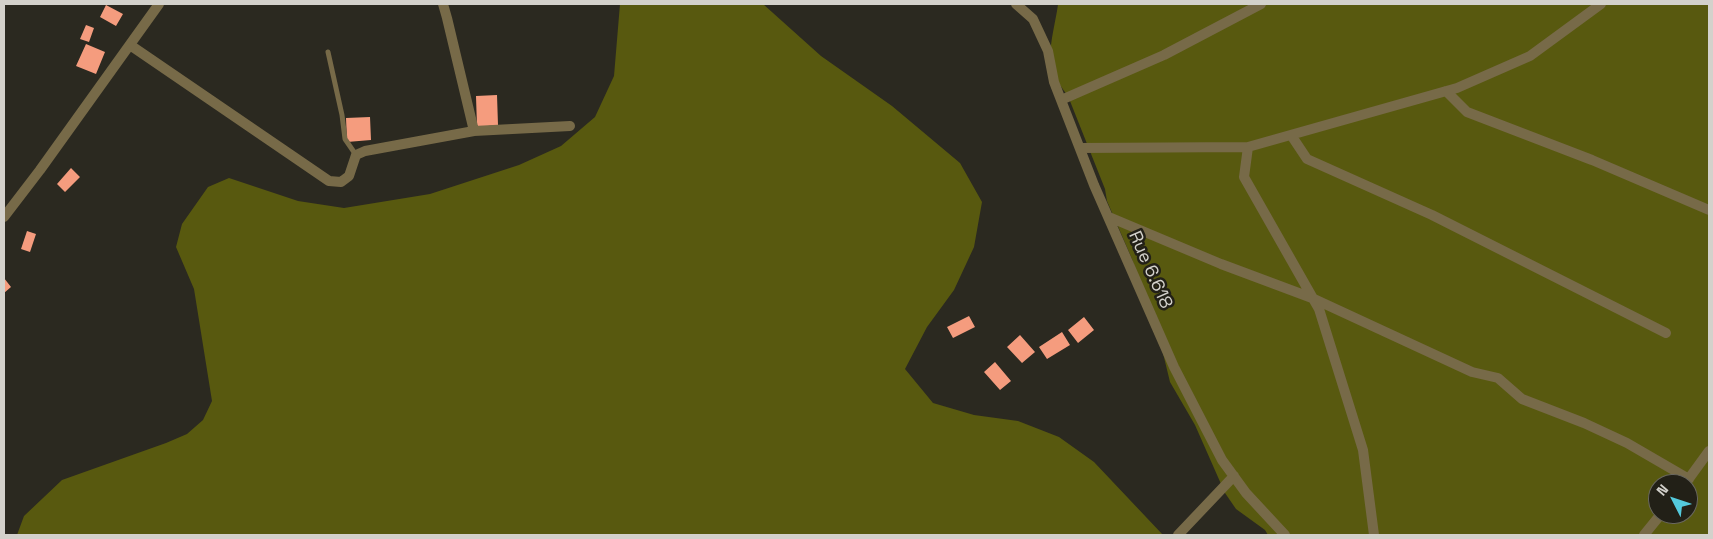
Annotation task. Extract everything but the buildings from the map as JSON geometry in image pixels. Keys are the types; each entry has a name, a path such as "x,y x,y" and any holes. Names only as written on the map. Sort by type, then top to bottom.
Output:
{"street":[{"path":"4,217 159,4"},
{"path":"443,4 474,131"},
{"name":"Rue 6.618","path":"1016,4 1033,19 1048,51 1054,82 1060,100 1174,367 1222,460 1246,493 1285,535"},
{"path":"1060,100 1164,55 1260,4"},
{"path":"1080,148 1248,147 1457,88 1530,56 1601,4"},
{"path":"130,45 329,180 341,182 349,176 356,155 365,152 474,131 570,126"},
{"path":"1446,91 1467,112 1592,160 1709,210"},
{"path":"1291,135 1307,159 1432,214 1666,333"},
{"path":"1248,147 1244,177 1319,309 1363,450 1374,535"},
{"path":"1109,217 1221,264 1312,298 1472,372 1498,378 1522,399 1627,442 1675,474"},
{"path":"1693,474 1709,451"},
{"path":"1178,535 1234,476"},
{"path":"1644,535 1653,524"}],"lane":[{"path":"328,52 342,115 345,139 356,155"}],"shaded area":[{"path":"620,4 763,4 821,56 892,106 960,163 982,202 974,247 954,290 927,327 905,369 933,403 974,415 1018,421 1059,437 1094,462 1163,535 17,535 24,516 62,480 166,443 187,434 203,420 212,401 194,289 176,247 182,224 208,187 229,178 298,201 344,208 430,194 519,165 561,146 595,117 614,76"},
{"path":"1058,4 1709,4 1709,535 1268,535 1265,530 1236,509 1225,493 1195,425 1170,382 1161,345 1132,259 1107,201 1105,189 1068,96 1053,72 1051,61 1052,36"}]}
